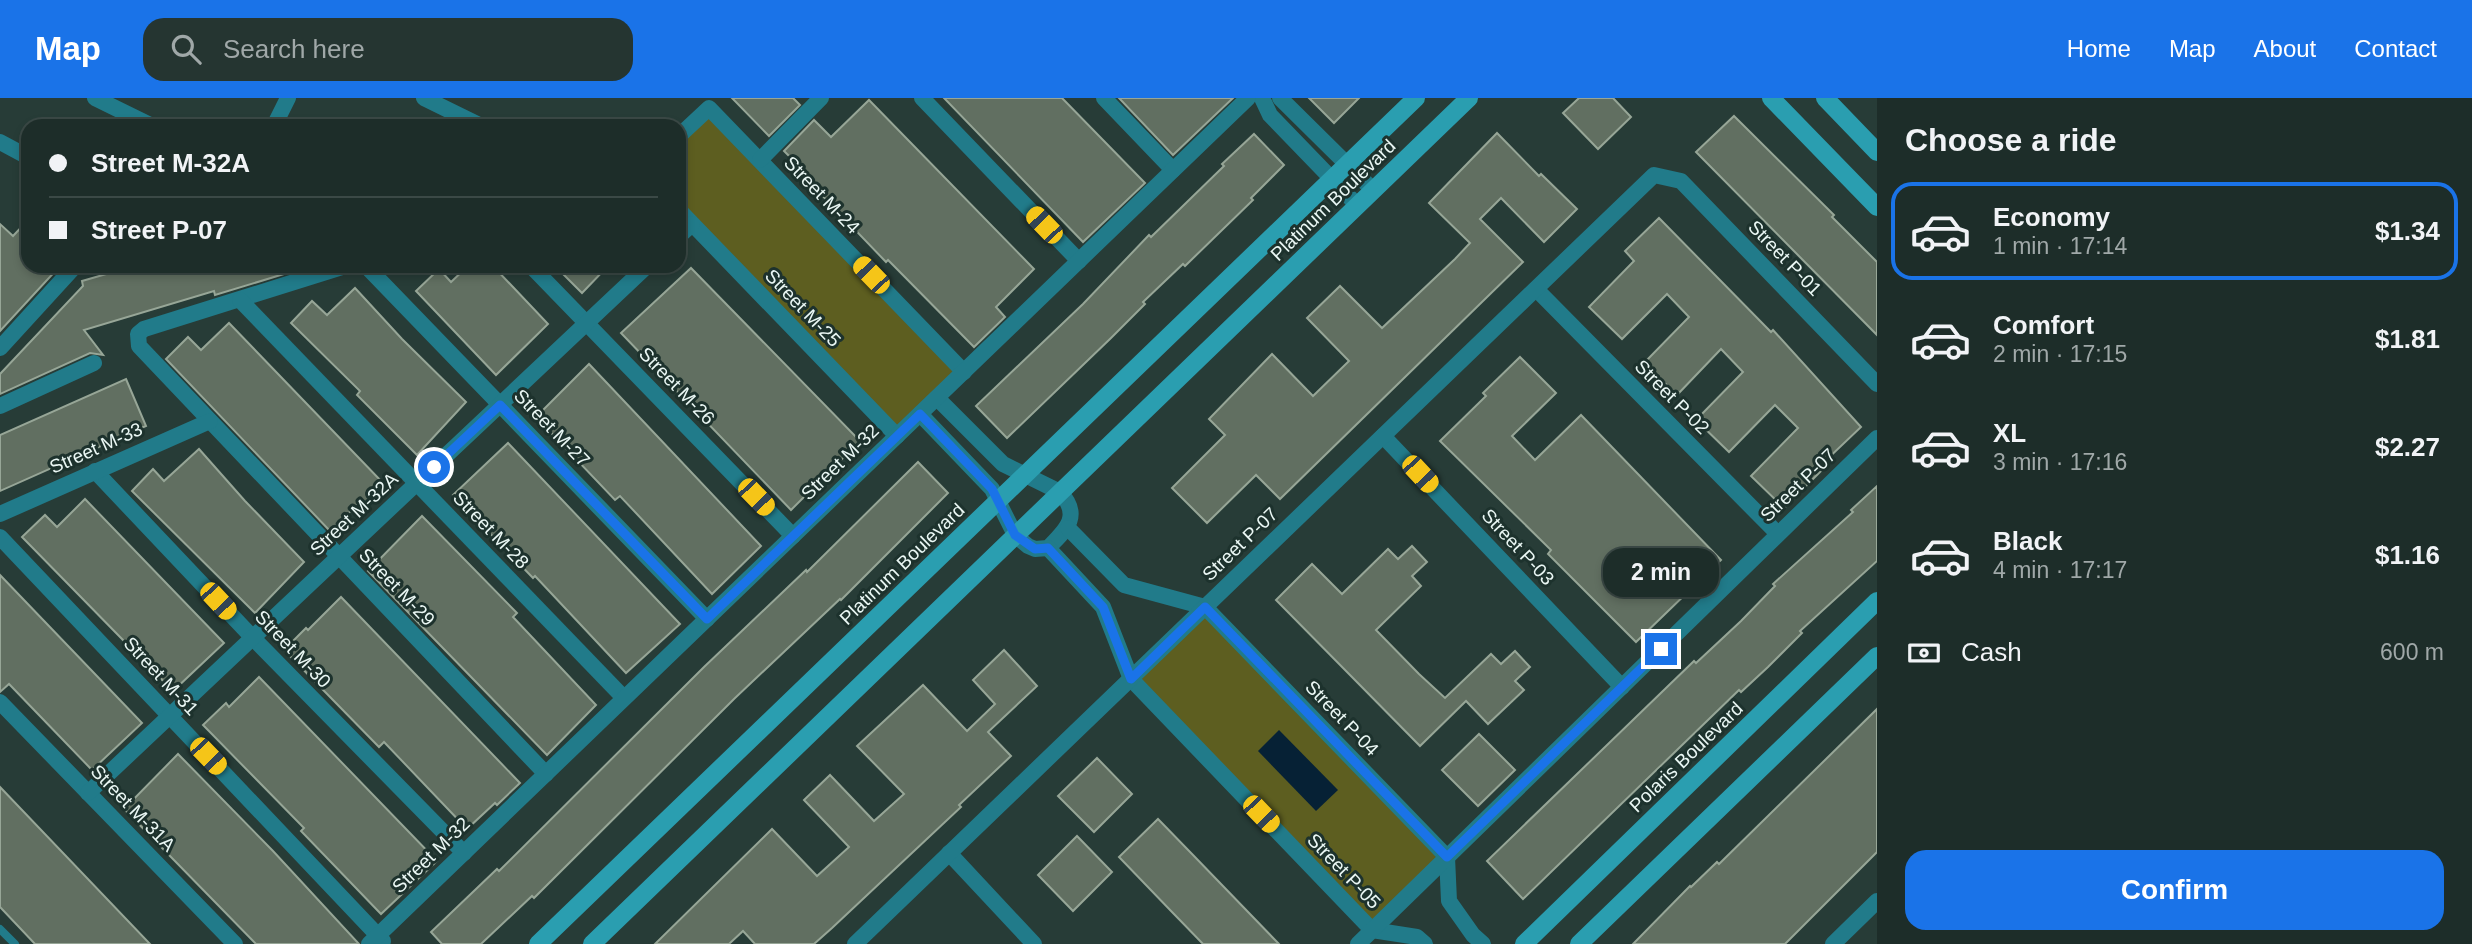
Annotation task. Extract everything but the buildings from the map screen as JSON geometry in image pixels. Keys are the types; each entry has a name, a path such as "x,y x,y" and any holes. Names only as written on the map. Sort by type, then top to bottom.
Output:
{"street":[{"path":"95,98 117,103 141,119"},
{"path":"278,119 288,98"},
{"path":"424,98 467,119"},
{"path":"760,160 821,98"},
{"path":"922,98 1079,261"},
{"path":"1104,98 1173,170"},
{"name":"Street M-32","path":"378,941 464,853 1248,98"},
{"path":"1262,98 1270,115 1357,205"},
{"path":"1280,98 1373,190"},
{"name":"Platinum Boulevard","path":"538,944 1416,98"},
{"name":"Platinum Boulevard","path":"592,944 1469,98"},
{"path":"1771,98 1877,207"},
{"path":"1825,98 1877,152"},
{"name":"Street M-24","path":"686,129 709,108 964,372"},
{"path":"0,142 21,153"},
{"name":"Street P-07","path":"855,944 1654,175"},
{"name":"Street P-01","path":"1654,175 1681,181 1877,384"},
{"name":"Street M-25","path":"686,218 897,436"},
{"path":"686,230 692,224"},
{"path":"0,348 69,273"},
{"path":"240,300 323,273"},
{"name":"Street M-27","path":"373,273 707,619"},
{"name":"Street M-26","path":"538,273 793,536"},
{"name":"Street M-32A","path":"89,793 641,273"},
{"name":"Street P-02","path":"1536,289 1778,534"},
{"name":"Street M-29","path":"240,300 144,329 138,334 139,346 546,774"},
{"name":"Street M-28","path":"240,300 625,698"},
{"path":"0,406 94,363"},
{"path":"920,414 985,481 1015,535 1035,549 1048,548 1068,528 1071,516 1069,506 1060,492 1003,464 937,398"},
{"name":"Street M-33","path":"0,514 210,421"},
{"name":"Street P-03","path":"1383,436 1622,687"},
{"name":"Street P-07","path":"1358,944 1877,438"},
{"name":"Street M-30","path":"95,471 253,638 464,853"},
{"path":"1068,528 1124,585 1205,607"},
{"name":"Street M-31","path":"0,537 378,941 395,944"},
{"path":"1048,548 1103,607 1131,679"},
{"path":"1103,607 1124,585"},
{"name":"Polaris Boulevard","path":"1524,944 1877,601"},
{"name":"Street P-04","path":"1205,607 1447,857"},
{"path":"1579,944 1877,656"},
{"name":"Street P-05","path":"1131,679 1372,930 1416,936 1425,944"},
{"name":"Street M-31A","path":"0,702 234,944"},
{"path":"949,853 1034,944"},
{"path":"1447,857 1449,901 1473,941"},
{"path":"1833,944 1877,901"}],"lane":[{"path":"0,929 15,944"}],"shaded area":[{"path":"709,108 964,372 897,436 686,217 686,129"},
{"path":"1205,607 1447,857 1372,930 1131,679"}],"water":[{"path":"1279,730 1338,790 1316,811 1258,751"}],"route":[{"path":"434,467 500,405 707,619 920,414 992,489 1015,535 1035,549 1048,548 1103,607 1131,679 1205,607 1447,857 1661,649"}]}
